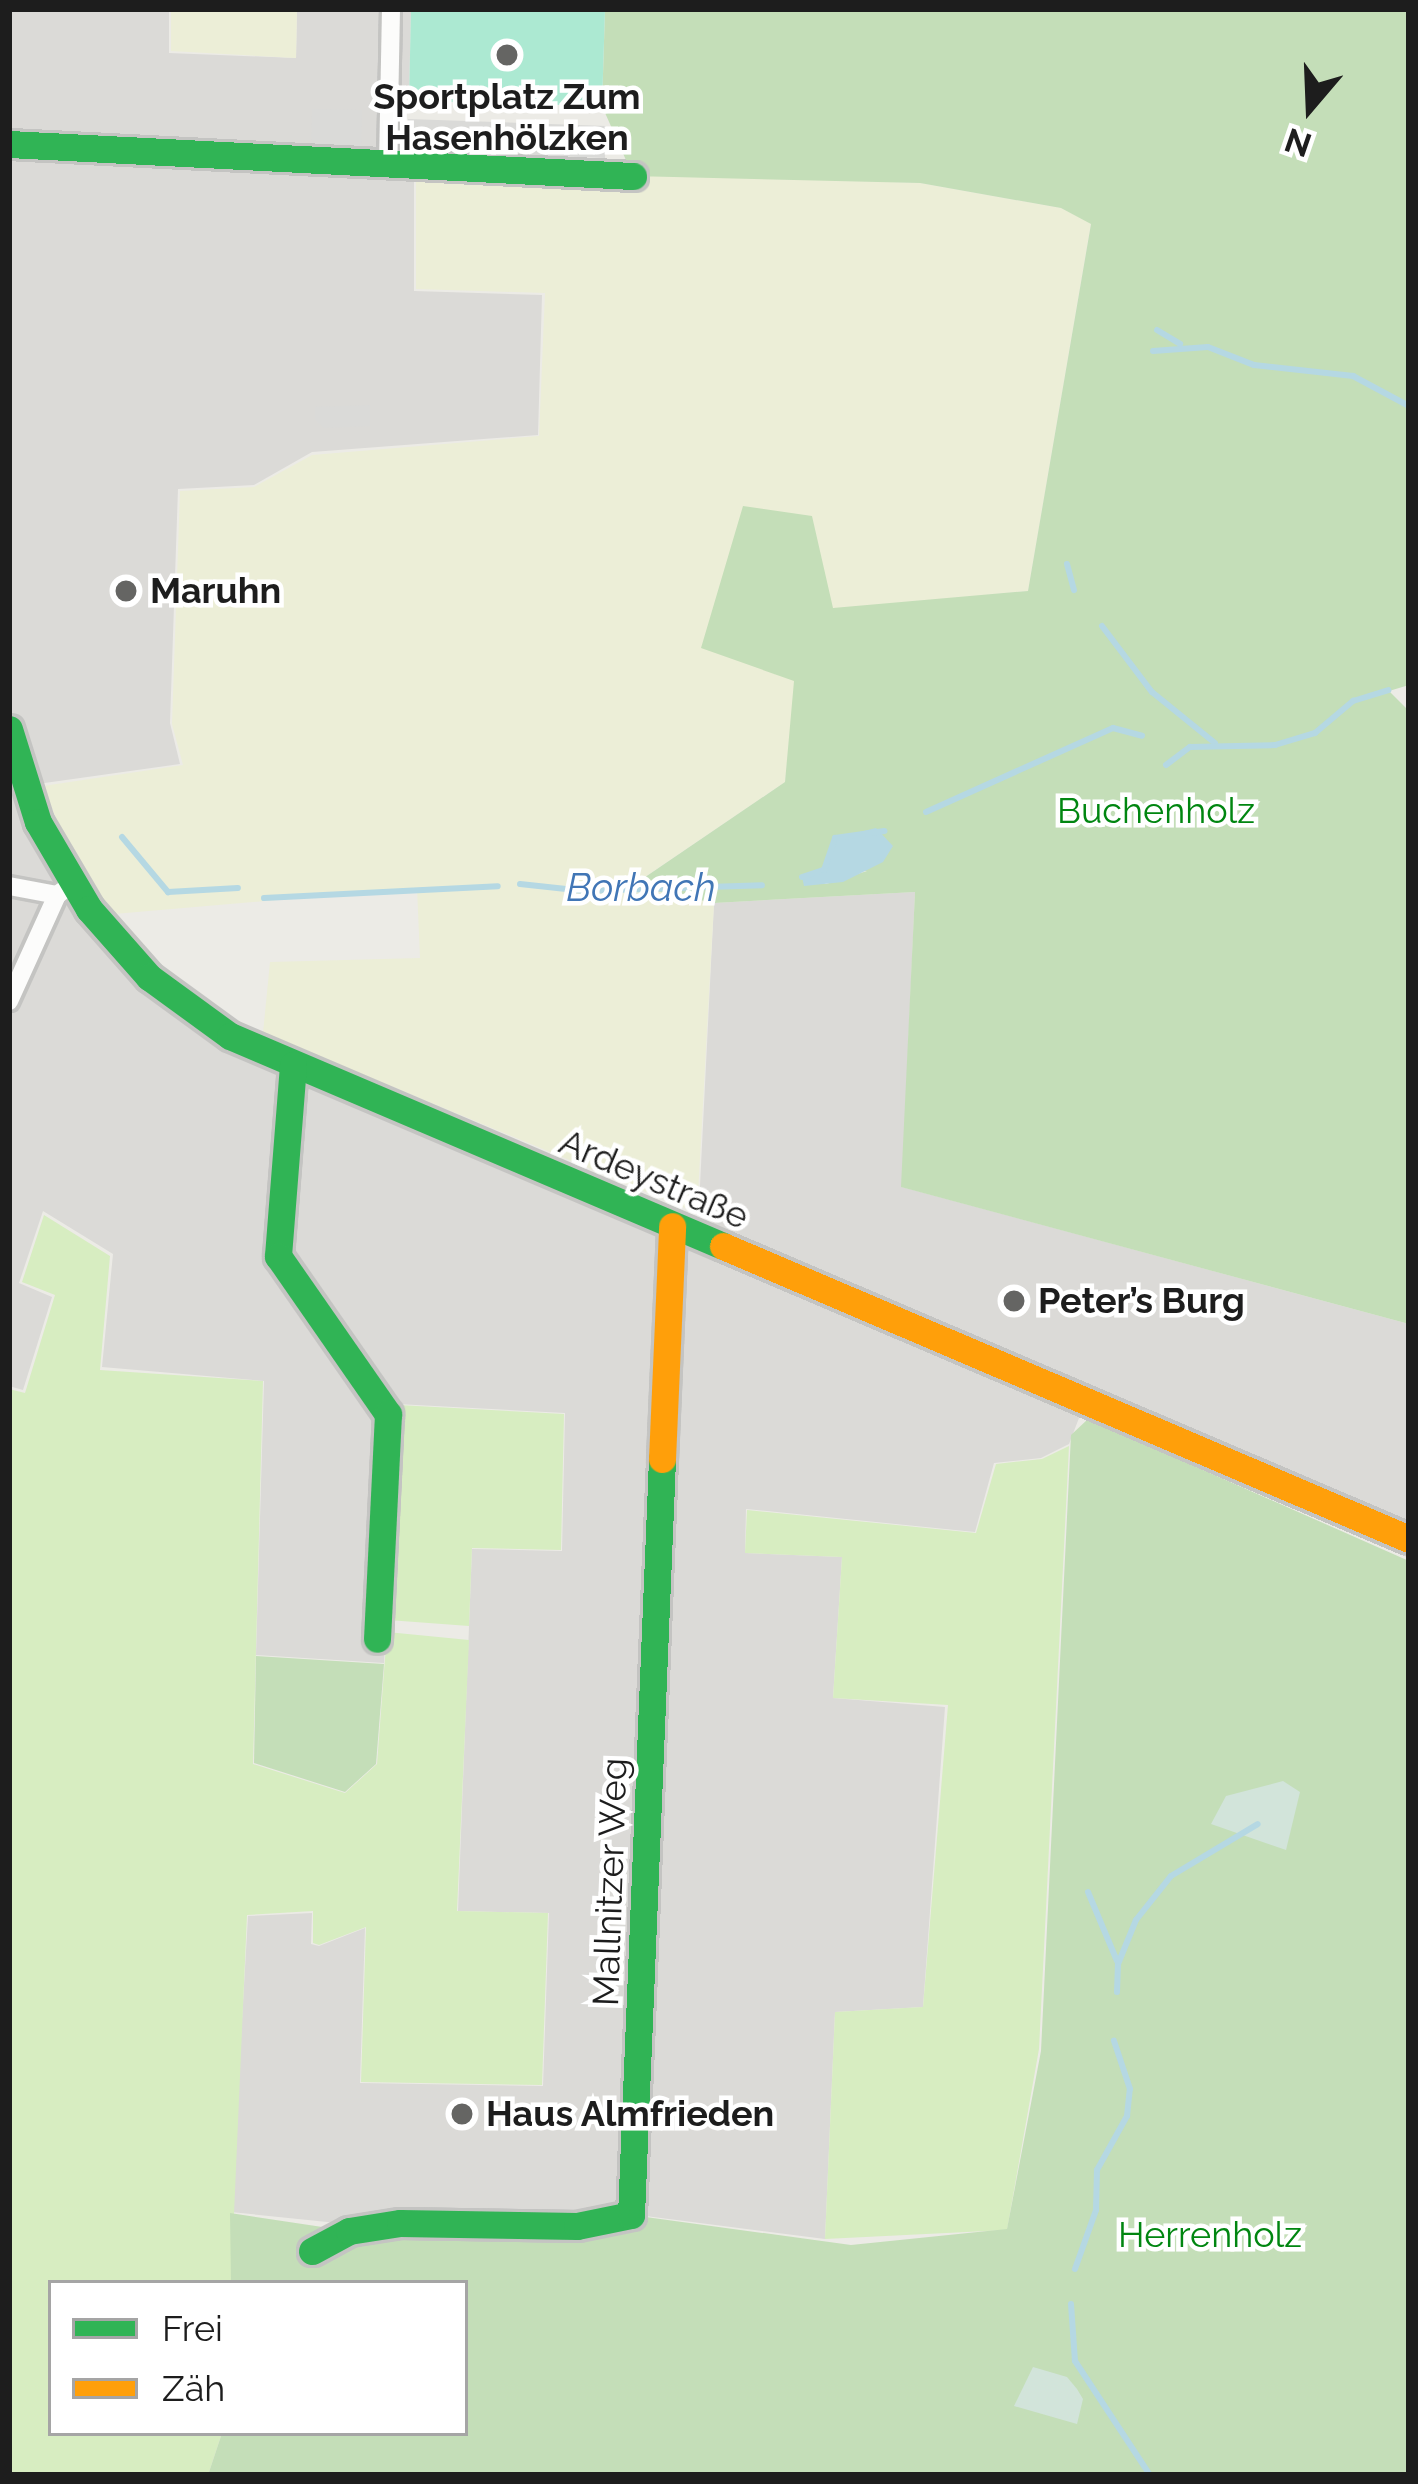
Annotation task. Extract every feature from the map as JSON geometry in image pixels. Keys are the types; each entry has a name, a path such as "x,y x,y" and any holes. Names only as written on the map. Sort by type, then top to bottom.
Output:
{"street":[{"path":"388,165 391,9"},
{"path":"9,144 633,176"},
{"name":"Ardeystraße","path":"9,729 64,890 170,995 293,1065 1409,1539"},
{"path":"9,886 64,890 9,1001"},
{"path":"293,1065 278,1256 388,1414 377,1639"},
{"name":"Mallnitzer Weg","path":"312,2251 349,2230 400,2223 577,2226 631,2215 672,1226"}],"shaded area":[{"path":"9,9 169,9 169,53 296,58 297,9 411,9 409,101 394,160 414,161 414,291 542,295 538,435 312,452 254,485 178,489 170,723 180,764 16,787 45,862 81,921 137,984 195,1031 275,1073 697,1246 714,903 915,892 902,1187 1409,1324 1409,1534 1089,1392 1069,1444 1041,1458 994,1463 975,1532 746,1509 745,1553 842,1557 833,1698 945,1707 923,2007 835,2012 825,2239 630,2214 347,2224 231,2212 248,1916 312,1913 311,1944 319,1946 365,1928 360,2083 543,2086 549,1913 458,1911 472,1549 562,1551 565,1413 397,1404 384,1663 256,1655 264,1381 102,1367 113,1254 43,1211 19,1283 52,1297 23,1390 9,1386"},
{"path":"312,109 362,110 361,157 311,156"},
{"path":"408,119 606,126 605,158 407,151"},
{"path":"370,405 370,426 324,428 315,420 315,407"}],"green space":[{"path":"171,9 297,9 296,58 171,51"},
{"name":"Sportplatz Zum Hasenhölzken","path":"411,9 605,9 602,106 409,101"},
{"name":"Buchenholz","path":"605,9 1409,9 1409,685 1389,691 1409,711 1409,1324 901,1187 915,892 714,903 632,886 785,782 794,681 701,648 743,506 812,516 833,608 1028,591 1091,224 1061,208 920,183 633,176 602,106","holes":["824,870 867,871 826,884 803,877"]},
{"path":"416,166 920,183 1061,208 1091,223 1028,591 832,609 812,517 785,782 633,885 714,903 697,1213 263,1033 270,962 420,958 417,888 114,914 70,853 43,786 183,765 172,724 180,491 254,487 312,455 539,436 545,293 416,289"},
{"path":"44,1215 110,1256 100,1370 263,1381 253,1764 345,1793 377,1764 387,1632 469,1640 457,1911 548,1913 542,2085 361,2082 366,1927 319,1945 313,1943 313,1911 247,1915 231,2280 48,2280 48,2436 221,2436 208,2475 9,2475 9,1389 25,1393 55,1295 22,1282"},
{"path":"398,1405 564,1414 561,1550 472,1548 469,1626 388,1620"},
{"name":"Herrenholz","path":"1088,1419 1409,1561 1409,2475 208,2475 221,2436 468,2436 468,2280 231,2280 230,2213 349,2231 631,2215 851,2245 1007,2229 1041,2051 1071,1435"},
{"path":"1069,1446 1039,2049 1007,2230 825,2239 835,2012 923,2007 948,1705 833,1698 842,1557 745,1553 747,1510 976,1533 996,1464 1042,1459"},
{"path":"256,1656 384,1664 376,1764 345,1792 254,1763"},
{"path":"1283,1781 1300,1792 1286,1850 1211,1824 1226,1796"},
{"path":"1033,2367 1067,2377 1077,2389 1083,2399 1077,2424 1014,2406"}],"water":[{"path":"876,828 893,846 883,862 843,882 804,886 802,877 824,870 835,838"}],"waterway":[{"path":"1157,330 1180,344"},
{"path":"1153,351 1208,347 1254,365 1353,376 1409,406"},
{"path":"1067,564 1074,590"},
{"path":"1102,626 1152,692 1215,743"},
{"name":"Borbach","path":"1166,765 1190,747 1275,745 1315,733 1353,701 1388,690"},
{"name":"Borbach","path":"926,812 1113,728 1142,736"},
{"name":"Borbach","path":"802,877 824,870 835,838 885,831"},
{"name":"Borbach","path":"122,837 168,892 238,888"},
{"name":"Borbach","path":"520,884 585,891 762,885"},
{"name":"Borbach","path":"264,898 498,886"},
{"path":"1117,1992 1118,1964 1136,1920 1171,1876 1258,1824"},
{"path":"1088,1892 1117,1961"},
{"path":"1075,2269 1096,2210 1097,2170 1127,2116 1130,2089 1114,2041"},
{"path":"1071,2304 1075,2361 1150,2475"}],"traffic: fast":[{"path":"9,144 633,176"},
{"path":"9,729 38,822 89,909 149,977 230,1036 723,1246"},
{"path":"293,1065 278,1256 388,1414 377,1639"},
{"path":"312,2251 349,2231 400,2223 577,2226 631,2215 662,1459"}],"traffic: slow":[{"path":"662,1459 672,1226"},
{"path":"723,1246 1409,1539"}],"place":[{"name":"Sportplatz Zum Hasenhölzken","path":"507,55"},
{"name":"Maruhn","path":"126,591"},
{"name":"Peter’s Burg","path":"1014,1301"},
{"name":"Haus Almfrieden","path":"462,2114"}]}
